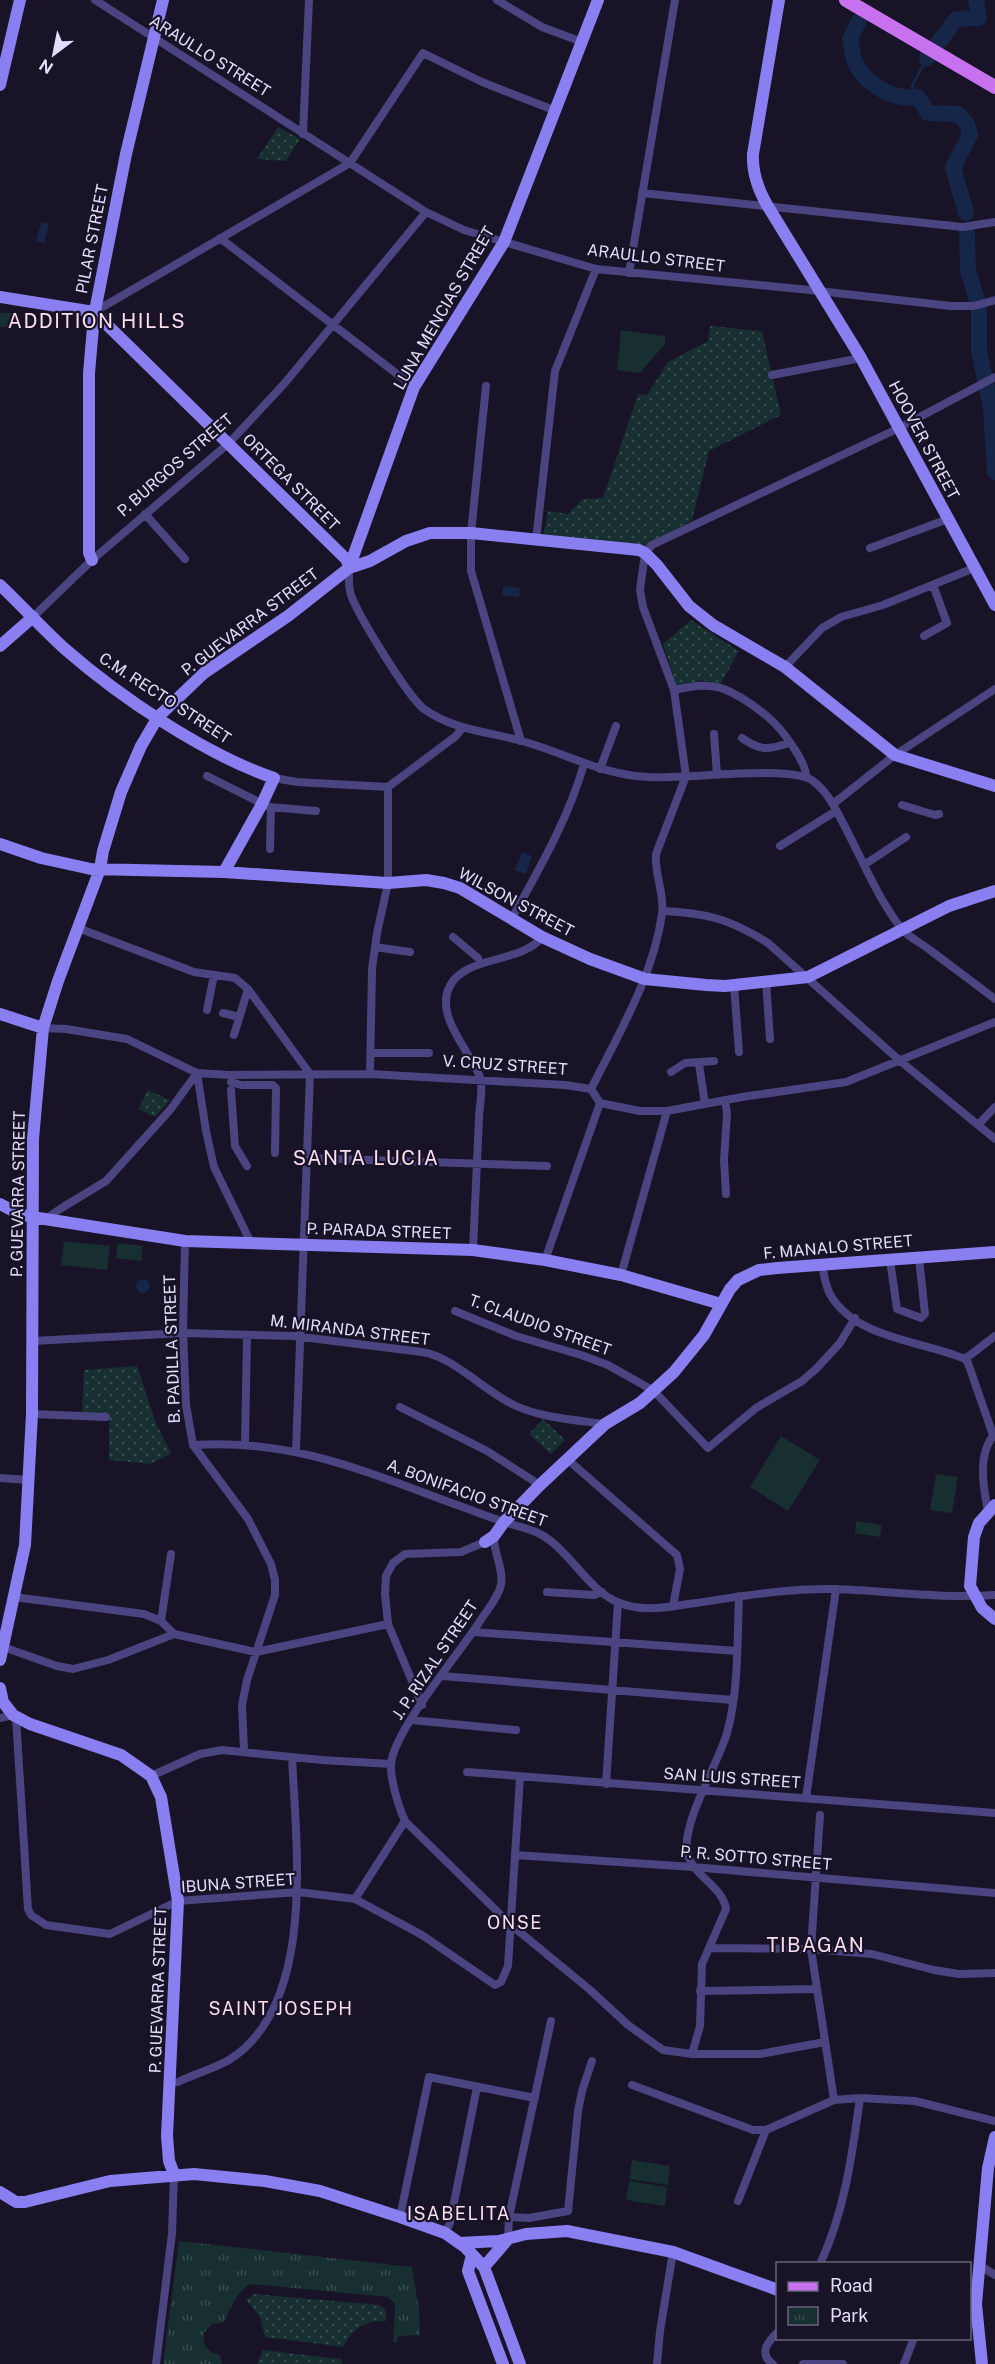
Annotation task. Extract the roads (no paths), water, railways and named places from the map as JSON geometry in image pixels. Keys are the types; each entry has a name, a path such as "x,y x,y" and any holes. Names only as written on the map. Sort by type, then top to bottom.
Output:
{"main road":[{"path":"0,85 20,0"},
{"name":"PILAR STREET","path":"92,560 88,553 88,441 89,373 94,312 126,154 163,0"},
{"name":"LUNA MENCIAS STREET","path":"349,568 414,387 504,243 598,0"},
{"name":"HOOVER STREET","path":"779,0 753,154 756,180 767,205 861,358 995,605"},
{"path":"846,0 995,87"},
{"path":"0,297 94,312"},
{"name":"ORTEGA STREET","path":"94,312 347,560 349,568"},
{"name":"P. GUEVARRA STREET","path":"0,1660 1,1646 25,1545 32,1414 33,1141 44,1028 100,869 103,851 121,792 141,746 158,717 204,673 288,616 349,568 370,561 406,541 430,533 471,533 623,548 645,553"},
{"path":"645,553 689,606 713,625 785,667 895,755 995,786"},
{"name":"C.M. RECTO STREET","path":"0,585 64,648 94,673 210,750 274,778"},
{"name":"P. BURGOS STREET","path":"0,646 33,616"},
{"path":"224,872 267,806 274,778"},
{"name":"WILSON STREET","path":"0,844 41,858 100,869 224,872 388,883 426,880 444,883 460,888 542,938 590,959 645,979 706,986 808,977 949,906 995,891"},
{"name":"V. CRUZ STREET","path":"0,1014 44,1028"},
{"name":"P. PARADA STREET","path":"0,1204 19,1214 32,1217 185,1241 473,1250 545,1260 621,1275 721,1304"},
{"name":"F. MANALO STREET","path":"489,1539 540,1485 605,1424 654,1391 674,1372 704,1335 721,1304 738,1280 752,1272 822,1264 995,1252"},
{"path":"992,1508 979,1523 971,1554 970,1586 982,1608 995,1619"},
{"path":"0,1688 3,1702 15,1716 121,1755 151,1776"},
{"name":"P. GUEVARRA STREET","path":"151,1776 161,1797 178,1901 167,2152 174,2174"},
{"path":"981,2363 974,2265 995,2137"},
{"path":"0,2192 16,2202 25,2202 110,2181 174,2174 203,2174 283,2184 328,2193 445,2233 459,2242 484,2267 520,2364"},
{"path":"459,2242 480,2243 540,2232 567,2231 673,2252 776,2290"},
{"path":"484,2267 508,2239"},
{"path":"472,2255 468,2271 503,2364"}],"street":[{"name":"ARAULLO STREET","path":"94,0 426,212 464,230 596,269 951,306 979,305 995,300"},
{"path":"303,134 309,0"},
{"path":"497,0 542,27 580,42"},
{"path":"629,273 675,0"},
{"path":"94,312 350,163 423,53 482,82 556,111"},
{"path":"642,193 963,227 995,222"},
{"name":"P. BURGOS STREET","path":"33,616 92,560 229,443 284,384 426,212"},
{"path":"220,238 414,387"},
{"path":"536,540 555,371 596,269"},
{"path":"772,375 861,358"},
{"path":"994,378 898,428 652,545 645,553 640,578 643,607 674,690 686,776 656,854 655,864 663,911 645,979 591,1089 600,1104 640,1111 667,1111 723,1100 846,1082 995,1022"},
{"path":"486,386 471,533 471,571 521,741"},
{"path":"145,514 185,559"},
{"path":"870,548 948,519"},
{"path":"349,568 348,582 355,605 410,693 423,708 462,728 521,741 618,774 648,778 771,774 806,777 824,790 864,865 902,929 995,999"},
{"path":"785,667 822,628 841,617 883,605 974,568"},
{"path":"924,636 947,623 933,585"},
{"path":"674,690 703,685 720,687 740,697 771,719 805,766 806,777"},
{"path":"780,846 835,808 895,755 995,689"},
{"path":"600,769 616,726"},
{"path":"370,1074 372,969 388,883 388,787 456,736 462,728"},
{"path":"714,734 717,775"},
{"path":"742,738 757,748 789,743"},
{"path":"511,920 556,839 574,799 584,764"},
{"path":"207,776 267,806 316,811"},
{"name":"C.M. RECTO STREET","path":"274,778 297,782 388,787"},
{"path":"902,805 935,815 939,814"},
{"path":"267,806 270,849"},
{"path":"864,865 906,837"},
{"path":"663,911 723,918 745,928 768,943 899,1060 995,1139"},
{"path":"78,928 174,965 235,978 248,989 310,1074 296,1451"},
{"path":"453,937 478,958"},
{"path":"473,1250 481,1079 447,1013 445,998 453,982 464,972 526,949 542,938"},
{"path":"375,947 410,952"},
{"path":"207,1010 214,975"},
{"path":"766,981 770,1039"},
{"path":"734,985 739,1052"},
{"path":"234,1035 248,989"},
{"path":"223,1013 239,1017"},
{"name":"V. CRUZ STREET","path":"44,1028 127,1038 197,1073 230,1075 370,1074 481,1079 591,1089"},
{"path":"371,1053 429,1053"},
{"path":"671,1072 685,1063 699,1064 714,1061"},
{"path":"699,1064 705,1104"},
{"path":"49,1220 54,1212 106,1181 170,1110 197,1073"},
{"path":"197,1073 214,1167 252,1243"},
{"path":"247,1166 235,1146 231,1086 273,1086 276,1088 275,1153"},
{"path":"723,1100 726,1125 724,1160 726,1194"},
{"path":"545,1260 600,1104"},
{"path":"979,1124 995,1107"},
{"path":"621,1275 667,1111"},
{"path":"306,1158 547,1166"},
{"name":"B. PADILLA STREET","path":"185,1241 183,1333 186,1405 193,1445 248,1519 273,1572 275,1595 256,1652 242,1705 244,1750"},
{"path":"890,1260 897,1309 921,1318 925,1314 919,1257"},
{"path":"822,1264 831,1296 840,1307 855,1318 891,1337 965,1359 968,1363 994,1434 985,1450 983,1461 984,1488 992,1508"},
{"name":"T. CLAUDIO STREET","path":"455,1311 516,1336 608,1365 654,1391 706,1447 710,1448 756,1408 802,1381 816,1369 840,1342 855,1318"},
{"name":"M. MIRANDA STREET","path":"32,1341 183,1333 299,1336 430,1353 516,1407 605,1424"},
{"path":"245,1444 247,1335"},
{"path":"965,1359 995,1336"},
{"path":"400,1407 488,1451 540,1485"},
{"path":"32,1414 106,1417"},
{"name":"A. BONIFACIO STREET","path":"193,1445 245,1444 296,1451 372,1474 539,1533 552,1542 602,1592 618,1603 637,1608 673,1606 772,1591 836,1589 995,1595"},
{"path":"567,1459 677,1555 680,1569 673,1606"},
{"path":"0,1478 28,1480"},
{"path":"422,1705 388,1624 386,1576 393,1563 405,1554 461,1552 489,1539"},
{"name":"J. P. RIZAL STREET","path":"391,1764 398,1743 411,1720 473,1632 501,1585 501,1572 489,1539"},
{"path":"161,1621 171,1554"},
{"path":"806,1798 836,1589"},
{"path":"547,1592 594,1594 602,1592"},
{"path":"692,2054 700,2032 702,1964 726,1909 725,1900 693,1867 687,1850 687,1840 703,1792 725,1740 733,1700 739,1596"},
{"path":"14,1597 127,1610 161,1621 174,1634 256,1652 388,1624"},
{"path":"606,1784 607,1738 618,1603"},
{"path":"473,1632 737,1651"},
{"path":"1,1646 57,1666 74,1669 108,1660 174,1634"},
{"path":"442,1676 733,1700"},
{"path":"0,1718 15,1716"},
{"name":"IBUNA STREET","path":"15,1716 28,1909 31,1915 46,1925 110,1934 178,1901 298,1892 355,1899 422,1935 495,1985 501,1982 508,1966 510,1924"},
{"path":"411,1720 516,1730"},
{"path":"151,1776 200,1754 222,1750 244,1750 292,1757 391,1764 400,1810 405,1821 510,1924 589,1989 628,2025 663,2050 692,2054 760,2054 825,2042"},
{"path":"170,2083 178,2082 228,2060 249,2043 268,2019 277,2002 284,1983 298,1892 292,1757"},
{"name":"SAN LUIS STREET","path":"467,1772 995,1813"},
{"path":"510,1924 520,1777"},
{"path":"820,1815 811,1949 815,1989 834,2100"},
{"path":"355,1899 405,1821"},
{"name":"P. R. SOTTO STREET","path":"515,1855 693,1867 995,1893"},
{"path":"709,1948 811,1949 872,1954 958,1974 995,1973"},
{"path":"700,1991 815,1989"},
{"path":"508,2239 509,2217 551,2021"},
{"path":"509,2217 529,2218 568,2211 578,2111 592,2061"},
{"path":"400,2217 429,2077 535,2098"},
{"path":"632,2085 742,2126 765,2130 834,2100 860,2098 915,2101 995,2121"},
{"path":"445,2233 450,2223 477,2087"},
{"path":"821,2262 833,2236 845,2192 860,2098"},
{"path":"738,2201 765,2130"},
{"path":"156,2364 172,2233 174,2174"},
{"path":"657,2364 673,2252"},
{"path":"974,2265 995,2275"},
{"path":"773,2364 766,2356 765,2349 767,2342 776,2333"},
{"path":"904,2364 913,2340"},
{"path":"803,2364 843,2364"}],"water":[{"path":"41,222 49,224 44,243 36,241"},
{"path":"503,586 520,588 519,597 502,595"},
{"path":"522,852 532,856 526,874 515,870"},
{"path":"143,1279 148,1281 150,1286 148,1291 143,1293 138,1291 136,1286 138,1281"}],"waterway":[{"path":"927,58 956,19 979,18 976,0"},
{"path":"859,21 850,39 855,62 866,78 891,94 909,98 918,97 928,113 958,114 967,124 970,135 953,167 966,213"},
{"path":"918,97 912,86 927,58"},
{"path":"967,232 968,271 979,306 979,351 991,408 995,472"}],"district":[{"name":"ADDITION HILLS","path":"97,321"},
{"name":"SANTA LUCIA","path":"366,1158"},
{"name":"ONSE","path":"515,1922"},
{"name":"TIBAGAN","path":"816,1945"},
{"name":"SAINT JOSEPH","path":"281,2008"},
{"name":"ISABELITA","path":"459,2213"}]}
